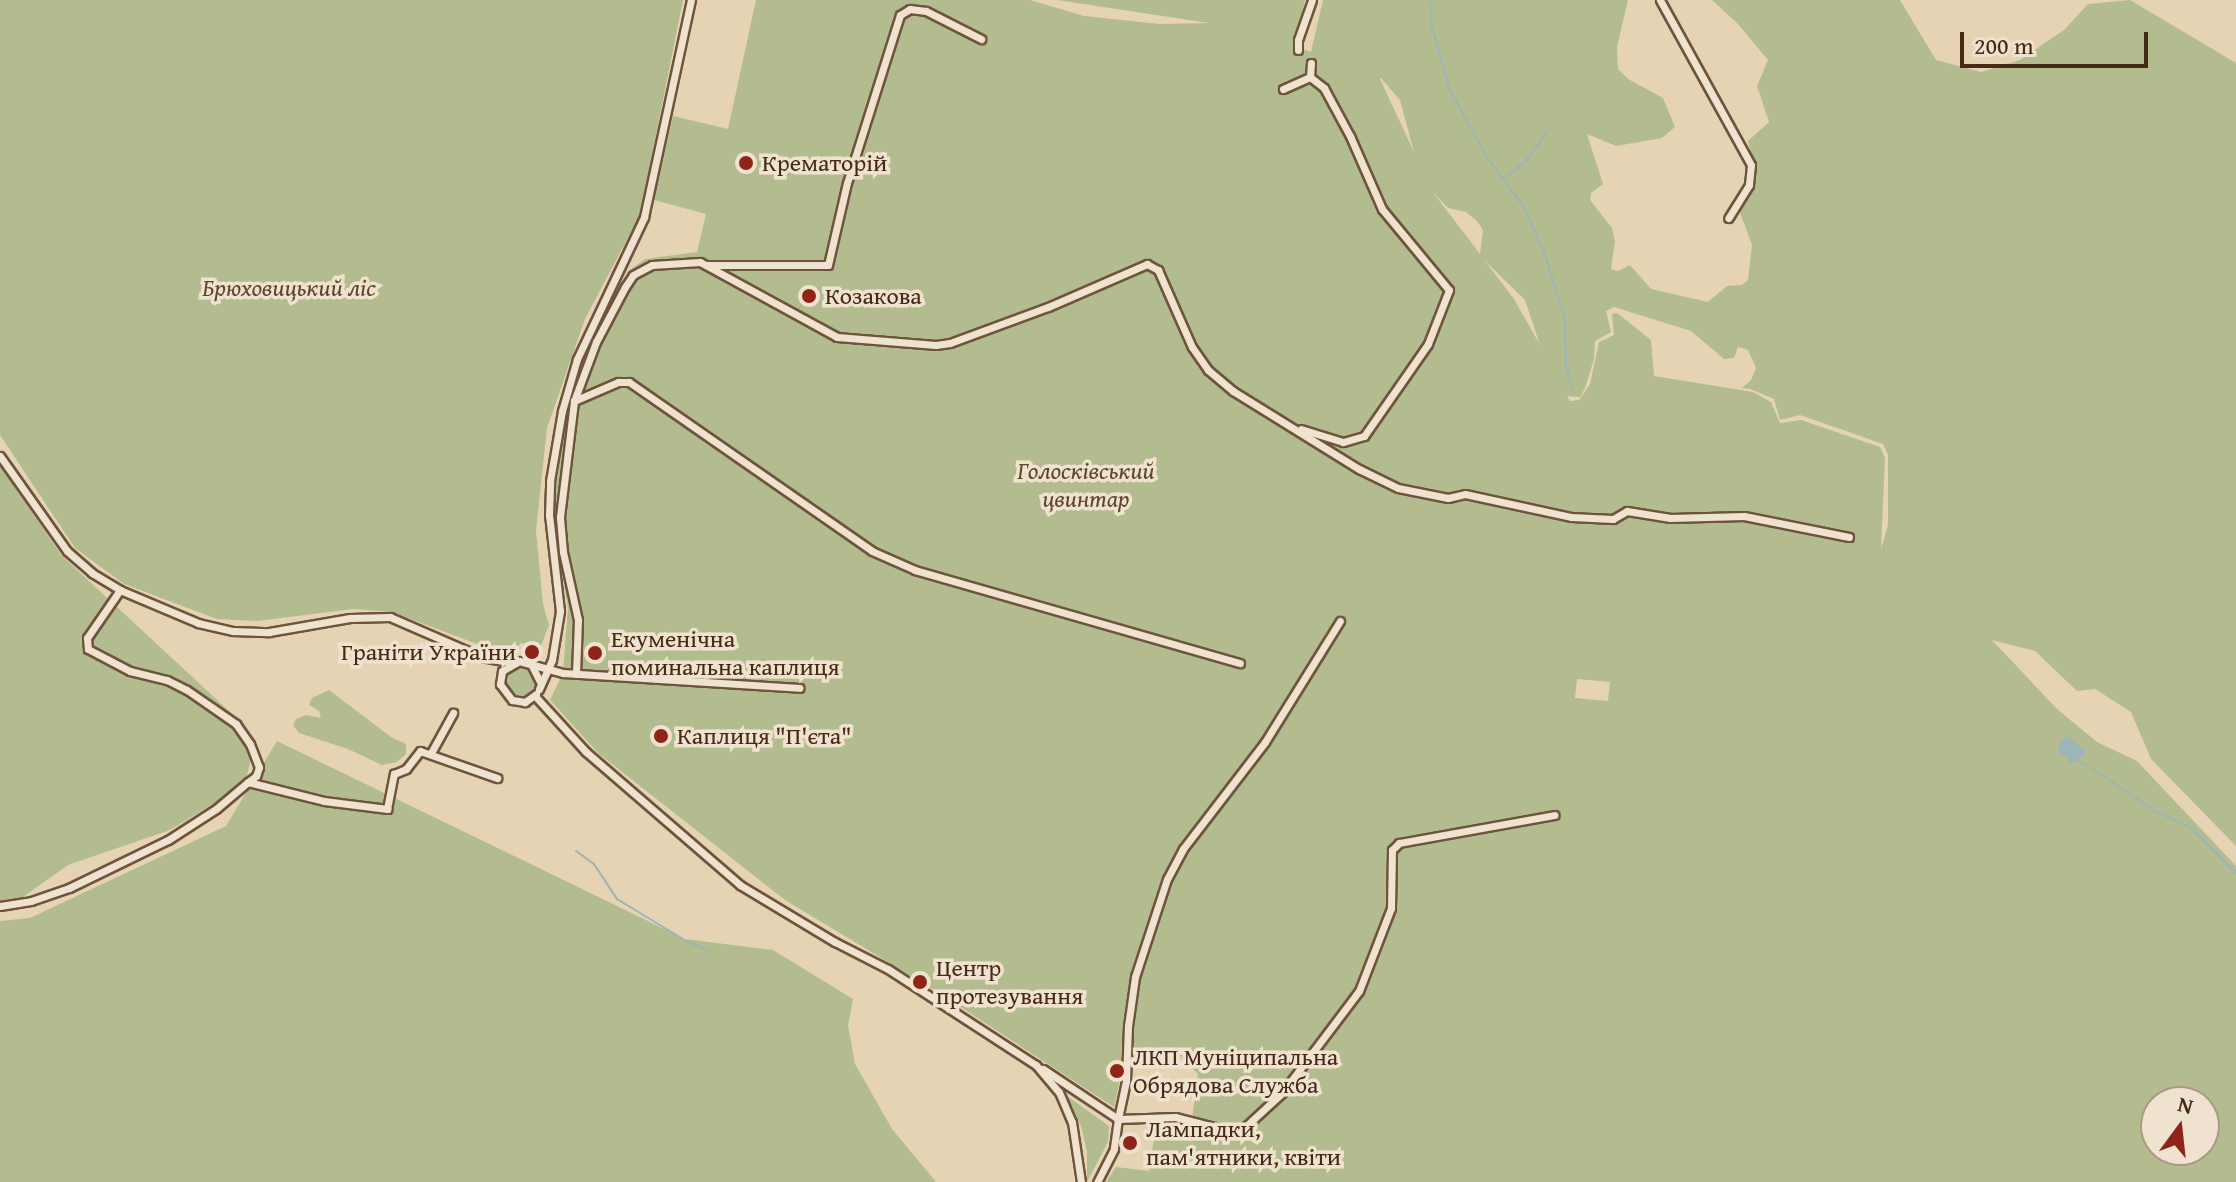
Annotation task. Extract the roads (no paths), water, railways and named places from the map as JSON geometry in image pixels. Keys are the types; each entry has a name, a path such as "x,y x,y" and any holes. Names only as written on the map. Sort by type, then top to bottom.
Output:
{"street":[{"path":"0,456 67,551 120,590 198,623 233,631 269,632 350,618 390,617 482,657 493,665 500,684 512,700 525,702 537,692 547,669 560,611 549,515 550,481 562,411 582,347 644,217 691,0"},
{"path":"1298,50 1298,40 1312,0"},
{"path":"1660,0 1751,165 1749,185 1728,218"},
{"path":"576,674 578,620 563,552 560,517 574,401 596,342 633,275 652,265 694,262 706,265 828,265 850,170 900,15 910,9 926,11 981,39"},
{"path":"1310,77 1311,63"},
{"path":"1284,423 1343,442 1364,436 1428,344 1449,290 1382,209 1350,136 1324,88 1310,77"},
{"path":"1283,89 1310,77"},
{"path":"706,265 837,337 875,343 950,343 1109,283 1141,265 1158,270 1192,347 1208,370 1233,391 1375,478 1412,493 1448,498 1465,494 1571,517 1599,519 1613,519 1627,511 1670,518 1744,516 1849,537"},
{"path":"574,401 618,382 629,382 872,551 915,570 1240,663"},
{"path":"0,906 31,901 69,888 168,840 216,809 256,776 259,767 250,744 236,724 187,690 167,680 130,671 88,649 87,638 120,590"},
{"path":"1097,1182 1114,1149 1126,1081 1128,1026 1135,977 1167,879 1183,849 1265,742 1340,621"},
{"path":"482,657 576,674 800,688"},
{"path":"500,684 502,671 513,663"},
{"path":"531,664 540,676 537,692 586,752 740,885 835,942 888,969 1118,1119 1175,1117 1234,1132 1245,1127 1282,1093 1355,999 1391,908 1392,850 1399,843 1554,815"},
{"path":"431,753 453,713"},
{"path":"248,782 324,801 387,809 394,774 406,769 420,751 497,778"},
{"path":"1036,1065 1059,1092 1072,1122 1081,1182"}],"water":[{"path":"2067,736 2087,752 2071,764 2065,756 2058,754 2060,742"}],"waterway":[{"path":"1430,0 1432,27 1450,90 1487,157 1523,206 1543,249 1565,319 1566,366 1572,388"},
{"path":"1506,177 1525,162 1548,130"},
{"path":"2075,758 2087,766"},
{"path":"2093,769 2153,810 2191,828 2236,873"},
{"path":"576,851 594,864 617,899 688,942 709,951"}],"place":[{"name":"Крематорій","path":"746,163"},
{"name":"Козакова","path":"809,296"},
{"name":"Граніти України","path":"532,652"},
{"name":"Екуменічна поминальна каплиця","path":"595,653"},
{"name":"Каплиця \"П'єта\"","path":"661,736"},
{"name":"Центр протезування","path":"920,982"},
{"name":"ЛКП Муніципальна Обрядова Служба","path":"1117,1071"},
{"name":"Лампадки, пам'ятники, квіти","path":"1130,1143"}],"park label":[{"name":"Брюховицький ліс","path":"289,288"},
{"name":"Голосківський цвинтар","path":"1086,485"}]}
